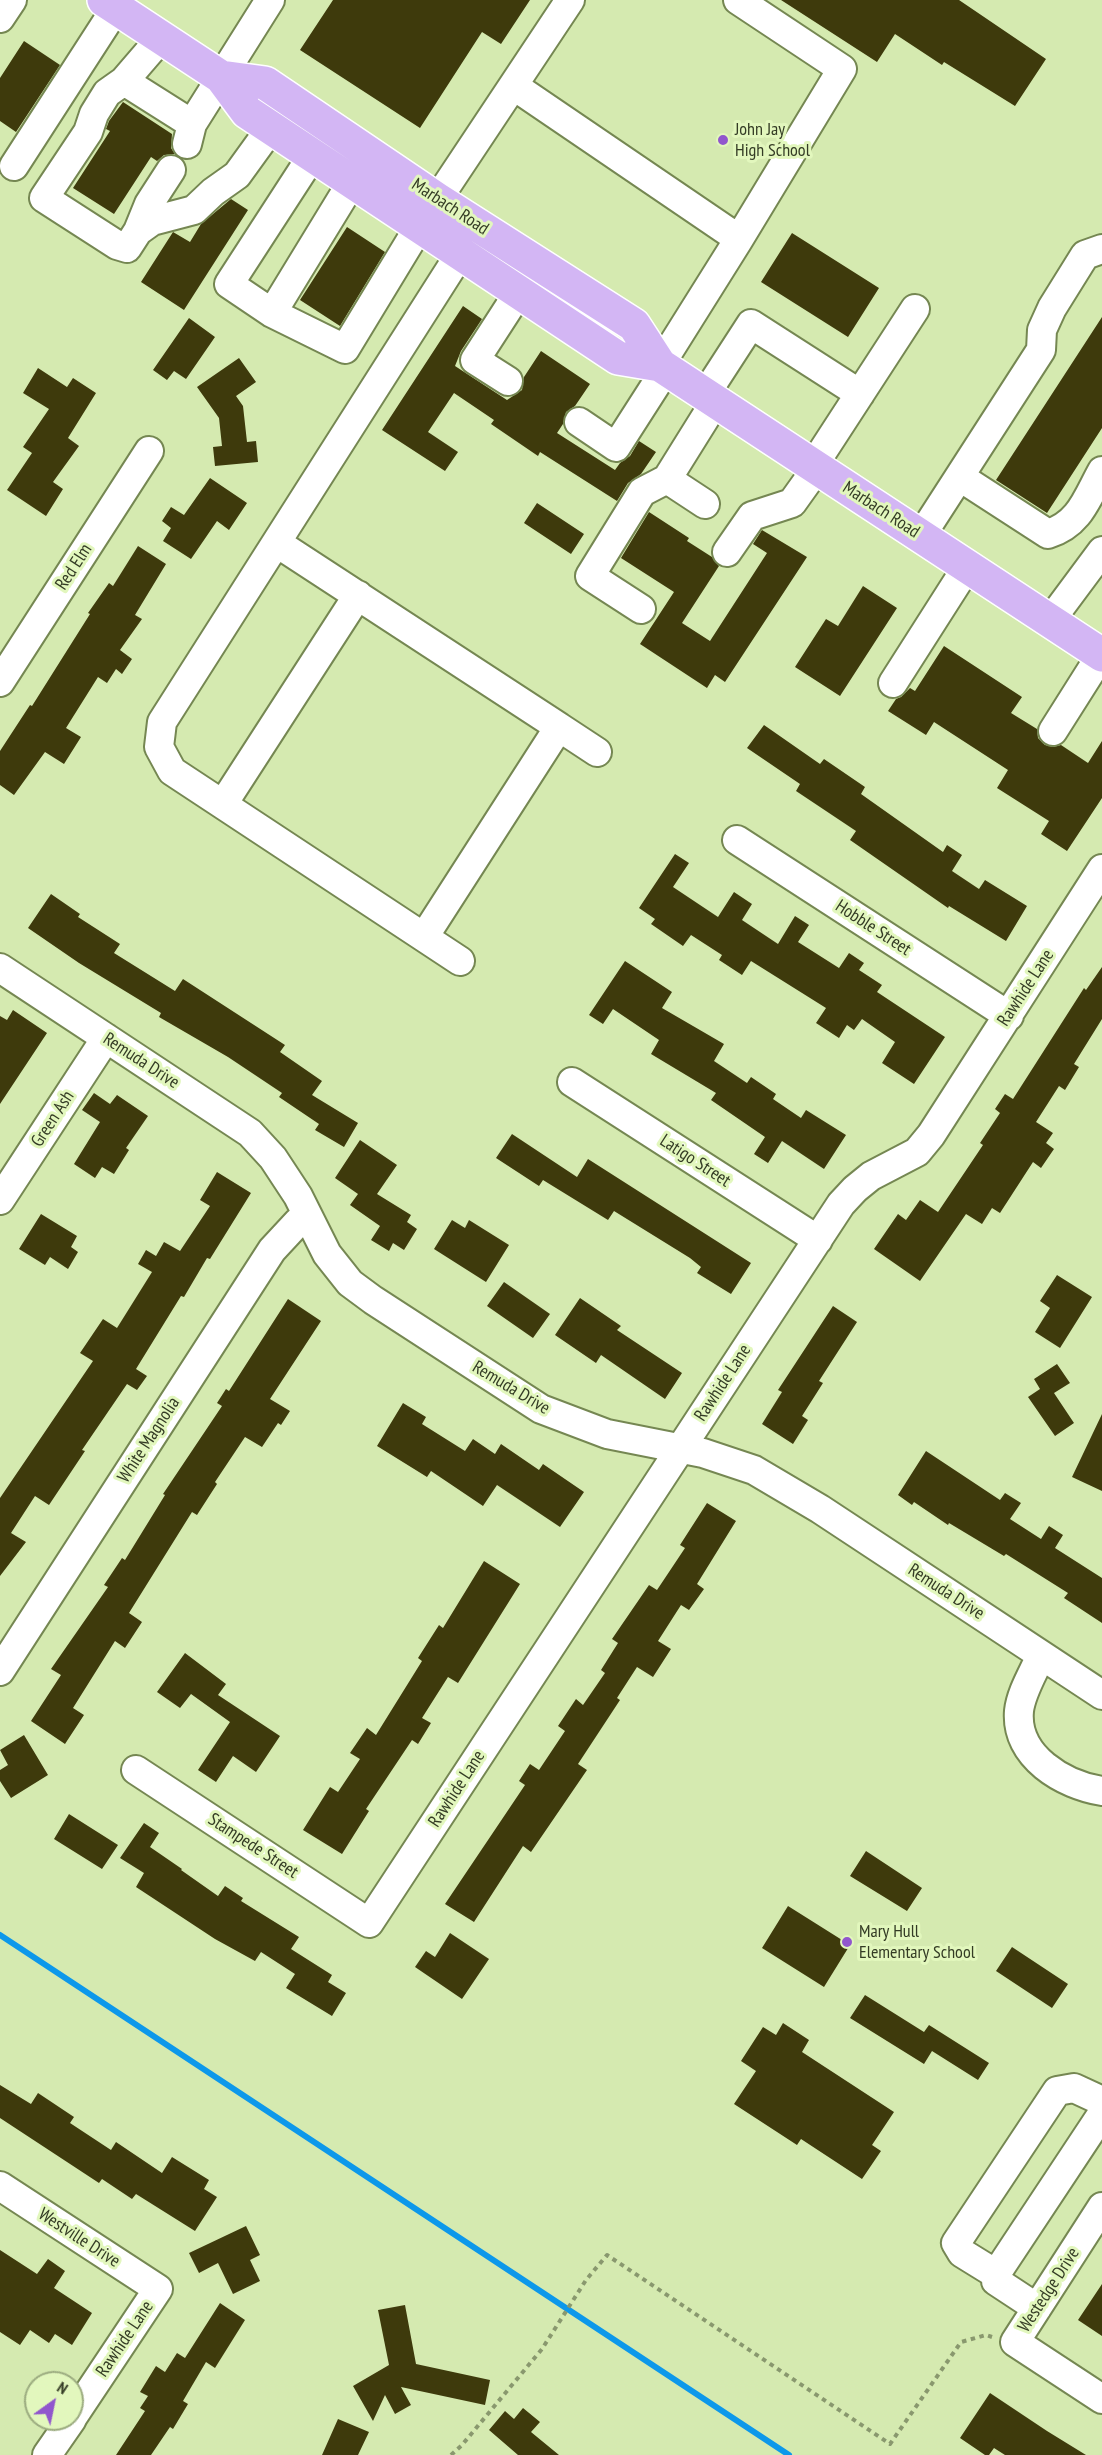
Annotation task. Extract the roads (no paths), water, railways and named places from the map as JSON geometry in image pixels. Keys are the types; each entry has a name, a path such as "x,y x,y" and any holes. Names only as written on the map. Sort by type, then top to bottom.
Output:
{"main road":[{"name":"Marbach Road","path":"110,4 221,77 246,112 618,358 663,367"},
{"name":"Marbach Road","path":"221,77 265,83 438,200 634,325 663,367 1102,655"}],"street":[{"path":"124,81 190,134 221,77 270,0"},
{"path":"312,156 229,284 272,313 345,349 419,227 570,0"},
{"path":"579,422 616,447 842,69 738,0"},
{"path":"14,166 110,4"},
{"path":"161,38 124,81 107,93 94,114 87,132 44,198 127,248 138,231 148,204 171,170"},
{"path":"514,86 739,239"},
{"path":"138,231 152,221 194,210 213,192 237,175 271,128"},
{"path":"272,313 352,182"},
{"path":"921,536 1041,350 1042,330 1052,308 1085,255 1102,249"},
{"path":"460,254 162,722 159,747 172,771 460,961"},
{"path":"508,381 476,360 519,292"},
{"path":"727,552 752,516 792,503 915,309"},
{"path":"641,609 591,576 642,492 667,479 751,324 860,394"},
{"name":"Red Elm","path":"0,682 149,451"},
{"path":"960,477 1048,534 1064,529 1085,504 1102,471"},
{"path":"667,479 705,504"},
{"path":"277,543 597,752"},
{"path":"1050,621 1102,551"},
{"path":"893,683 967,567"},
{"path":"223,804 358,596"},
{"path":"1053,731 1102,655"},
{"path":"424,938 559,727"},
{"name":"Hobble Street","path":"737,840 1009,1016"},
{"name":"Rawhide Lane","path":"369,1923 841,1204 855,1189 884,1168 916,1152 931,1135 1102,869"},
{"name":"Remuda Drive","path":"0,968 250,1133 273,1158 298,1196 327,1254 350,1283 373,1300 541,1409 607,1434 678,1450 703,1453 754,1470 820,1509 1102,1695"},
{"name":"Green Ash","path":"0,1200 106,1038"},
{"name":"Latigo Street","path":"572,1082 818,1240"},
{"name":"White Magnolia","path":"0,1671 272,1250 298,1222 307,1217"},
{"path":"1041,1655 1019,1711 1020,1731 1028,1750 1054,1774 1082,1788 1102,1791"},
{"name":"Stampede Street","path":"136,1770 369,1923"},
{"path":"996,2274 962,2253 956,2243 1058,2091 1074,2088 1102,2101"},
{"path":"1037,2308 996,2281 996,2274 1102,2114"},
{"name":"Westville Drive","path":"0,2186 158,2289"},
{"name":"Westedge Drive","path":"1102,2207 1015,2342 1102,2399"},
{"name":"Rawhide Lane","path":"84,2401 158,2289"},
{"name":"Rawhide Lane","path":"48,2455 64,2431"}],"waterway":[{"path":"0,1935 789,2455"}],"place":[{"name":"John Jay High School","path":"723,140"},
{"name":"Mary Hull Elementary School","path":"847,1942"}]}
